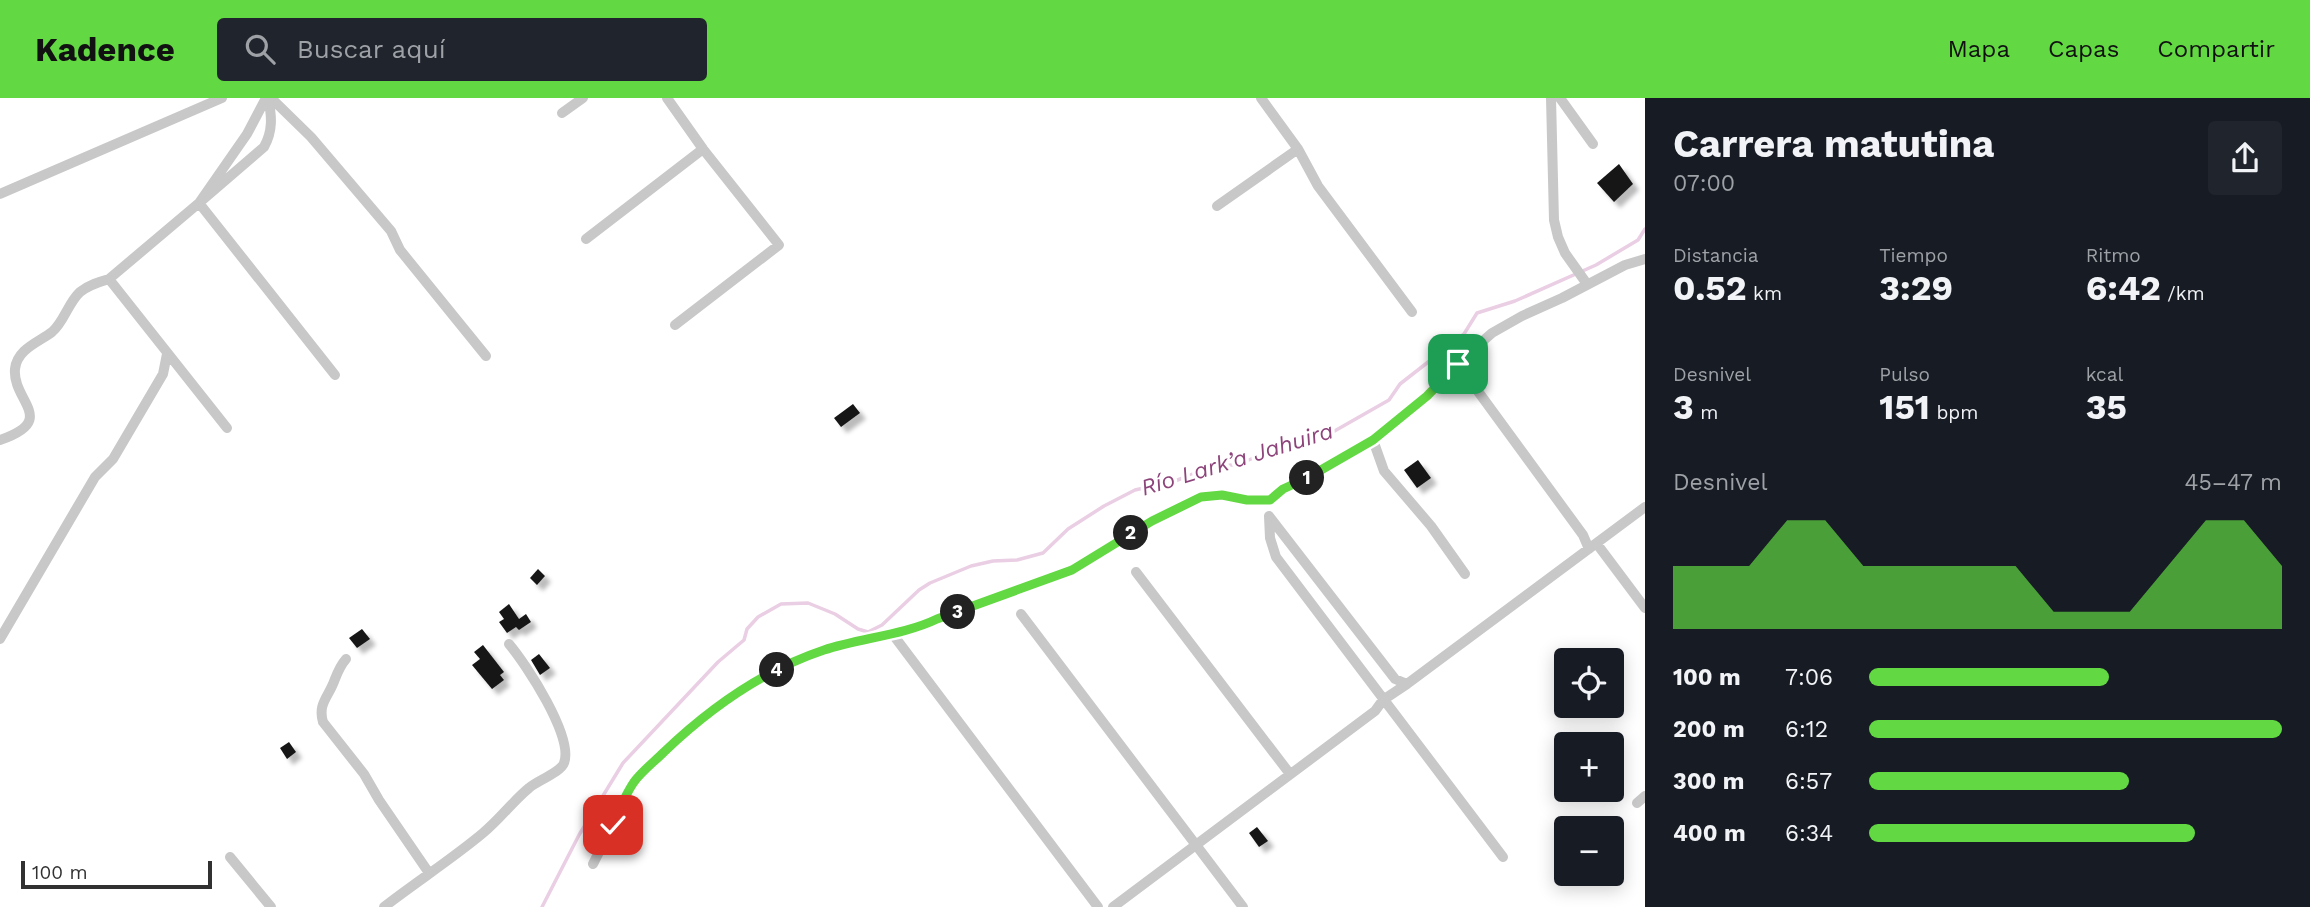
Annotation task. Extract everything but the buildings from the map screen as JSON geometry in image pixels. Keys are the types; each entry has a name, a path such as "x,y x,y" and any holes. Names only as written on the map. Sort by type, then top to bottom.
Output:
{"street":[{"path":"0,194 222,98"},
{"path":"199,203 269,98"},
{"path":"0,440 17,435 27,425 30,414 29,405 17,383 15,367 19,357 31,345 54,330 79,293 93,284 109,279 264,147 271,126 269,98"},
{"path":"269,98 311,137 391,231 400,250 486,356"},
{"path":"562,113 583,98"},
{"path":"667,98 703,149 779,245 675,325"},
{"path":"1261,98 1298,149 1318,186 1412,313"},
{"path":"1551,98 1554,220 1562,245 1586,280"},
{"path":"1560,98 1593,144"},
{"path":"586,239 703,149"},
{"path":"1217,206 1298,149"},
{"path":"199,203 335,375"},
{"path":"593,864 636,779 680,736 727,699 763,677 807,655 891,632 918,628 1072,570 1152,521 1201,497 1222,495 1247,500 1270,500 1283,489 1373,440 1427,396 1492,333 1586,280 1645,259"},
{"path":"109,279 228,428"},
{"path":"0,639 95,477 113,459 163,374 167,354"},
{"path":"1458,364 1583,535 1645,608"},
{"path":"1373,440 1384,471 1431,526 1465,574"},
{"path":"1270,500 1270,538 1276,557 1503,857"},
{"path":"1113,907 1375,711 1406,684 1645,508"},
{"path":"1269,516 1395,679 1406,684"},
{"path":"1136,572 1290,774"},
{"path":"1021,614 1243,907"},
{"path":"891,632 1098,907"},
{"path":"384,907 482,834 518,798 561,768 564,763 565,754 559,725 509,644"},
{"path":"346,659 336,672 332,687 325,696 320,713 323,722 364,774 429,873"},
{"path":"229,857 271,907"}],"waterway":[{"name":"Río Lark’a Jahuira","path":"542,907 579,835 623,763 718,662 744,640 747,629 758,617 781,604 808,603 868,632 882,625 930,583 971,566 993,561 1017,560 1043,553 1068,529 1135,490 1175,481 1209,468 1239,464 1268,452 1331,433 1389,400 1400,384 1464,334 1477,313 1515,301 1596,265 1638,240 1645,229"}],"route":[{"path":"613,825 636,779 650,765 680,736 727,699 763,677 807,655 900,630 918,628 1072,570 1152,521 1201,497 1222,495 1247,500 1270,500 1283,489 1373,440 1427,396 1458,364"}]}
